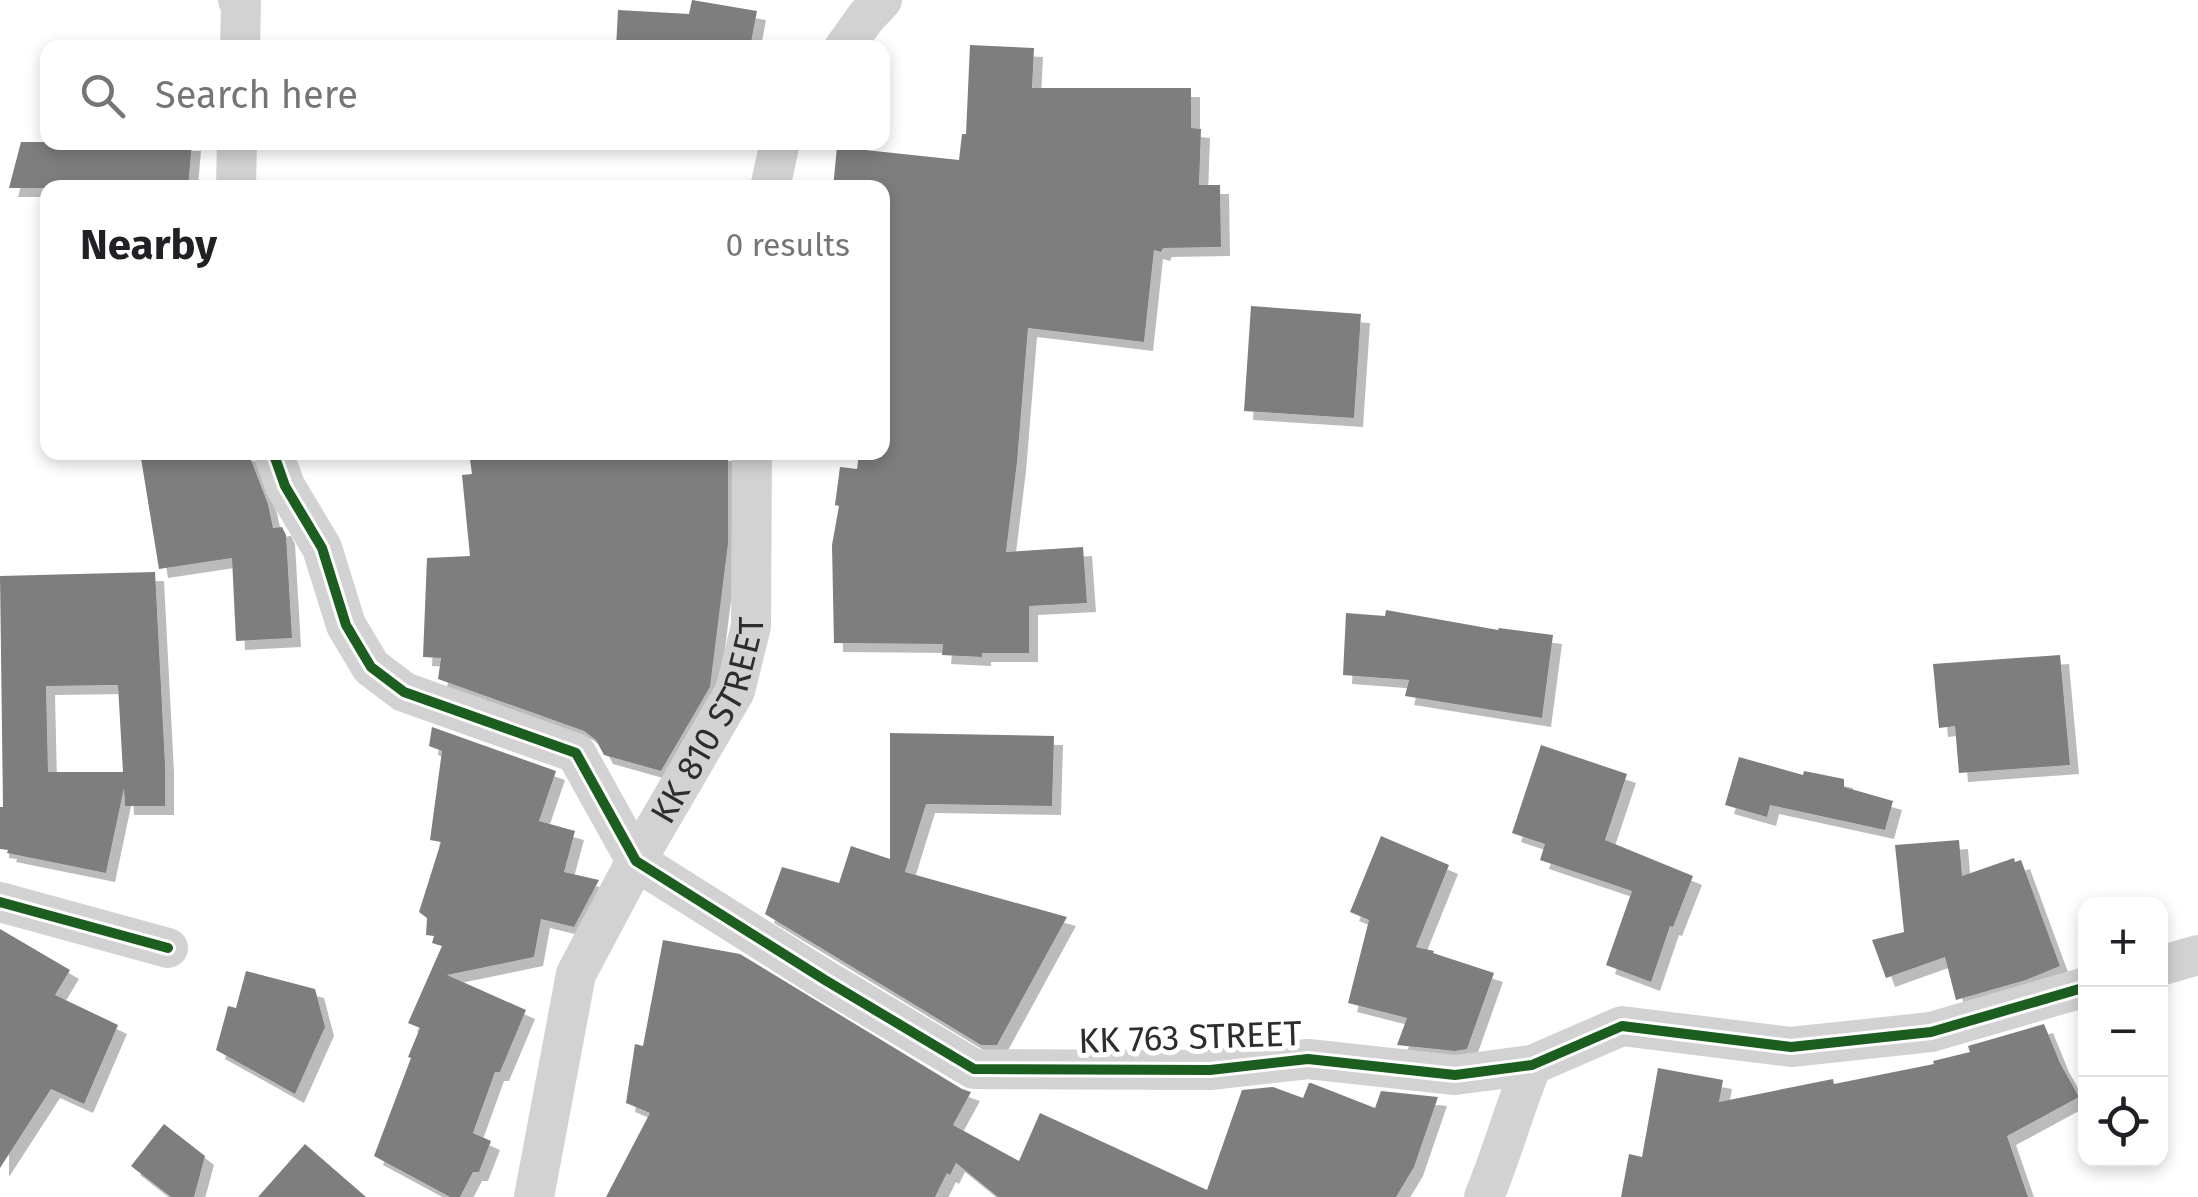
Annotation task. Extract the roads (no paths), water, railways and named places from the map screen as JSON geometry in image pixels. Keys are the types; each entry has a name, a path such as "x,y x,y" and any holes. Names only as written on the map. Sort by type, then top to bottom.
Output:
{"street":[{"path":"238,0 240,40"},
{"path":"850,40 882,0"},
{"path":"236,180 238,150"},
{"path":"772,180 778,150"},
{"path":"276,460 285,486 322,548 346,624 371,668 404,692 576,753 636,861"},
{"name":"KK 810 STREET","path":"534,1197 576,974 636,861 735,691 751,626 752,460"},
{"name":"KK 763 STREET","path":"636,861 974,1069 1210,1070 1308,1059 1456,1075 1532,1065 1622,1026 1791,1048 1931,1032 2078,989"},
{"path":"0,902 168,948"},
{"path":"2168,964 2198,955"},
{"path":"1484,1197 1532,1065"}]}
